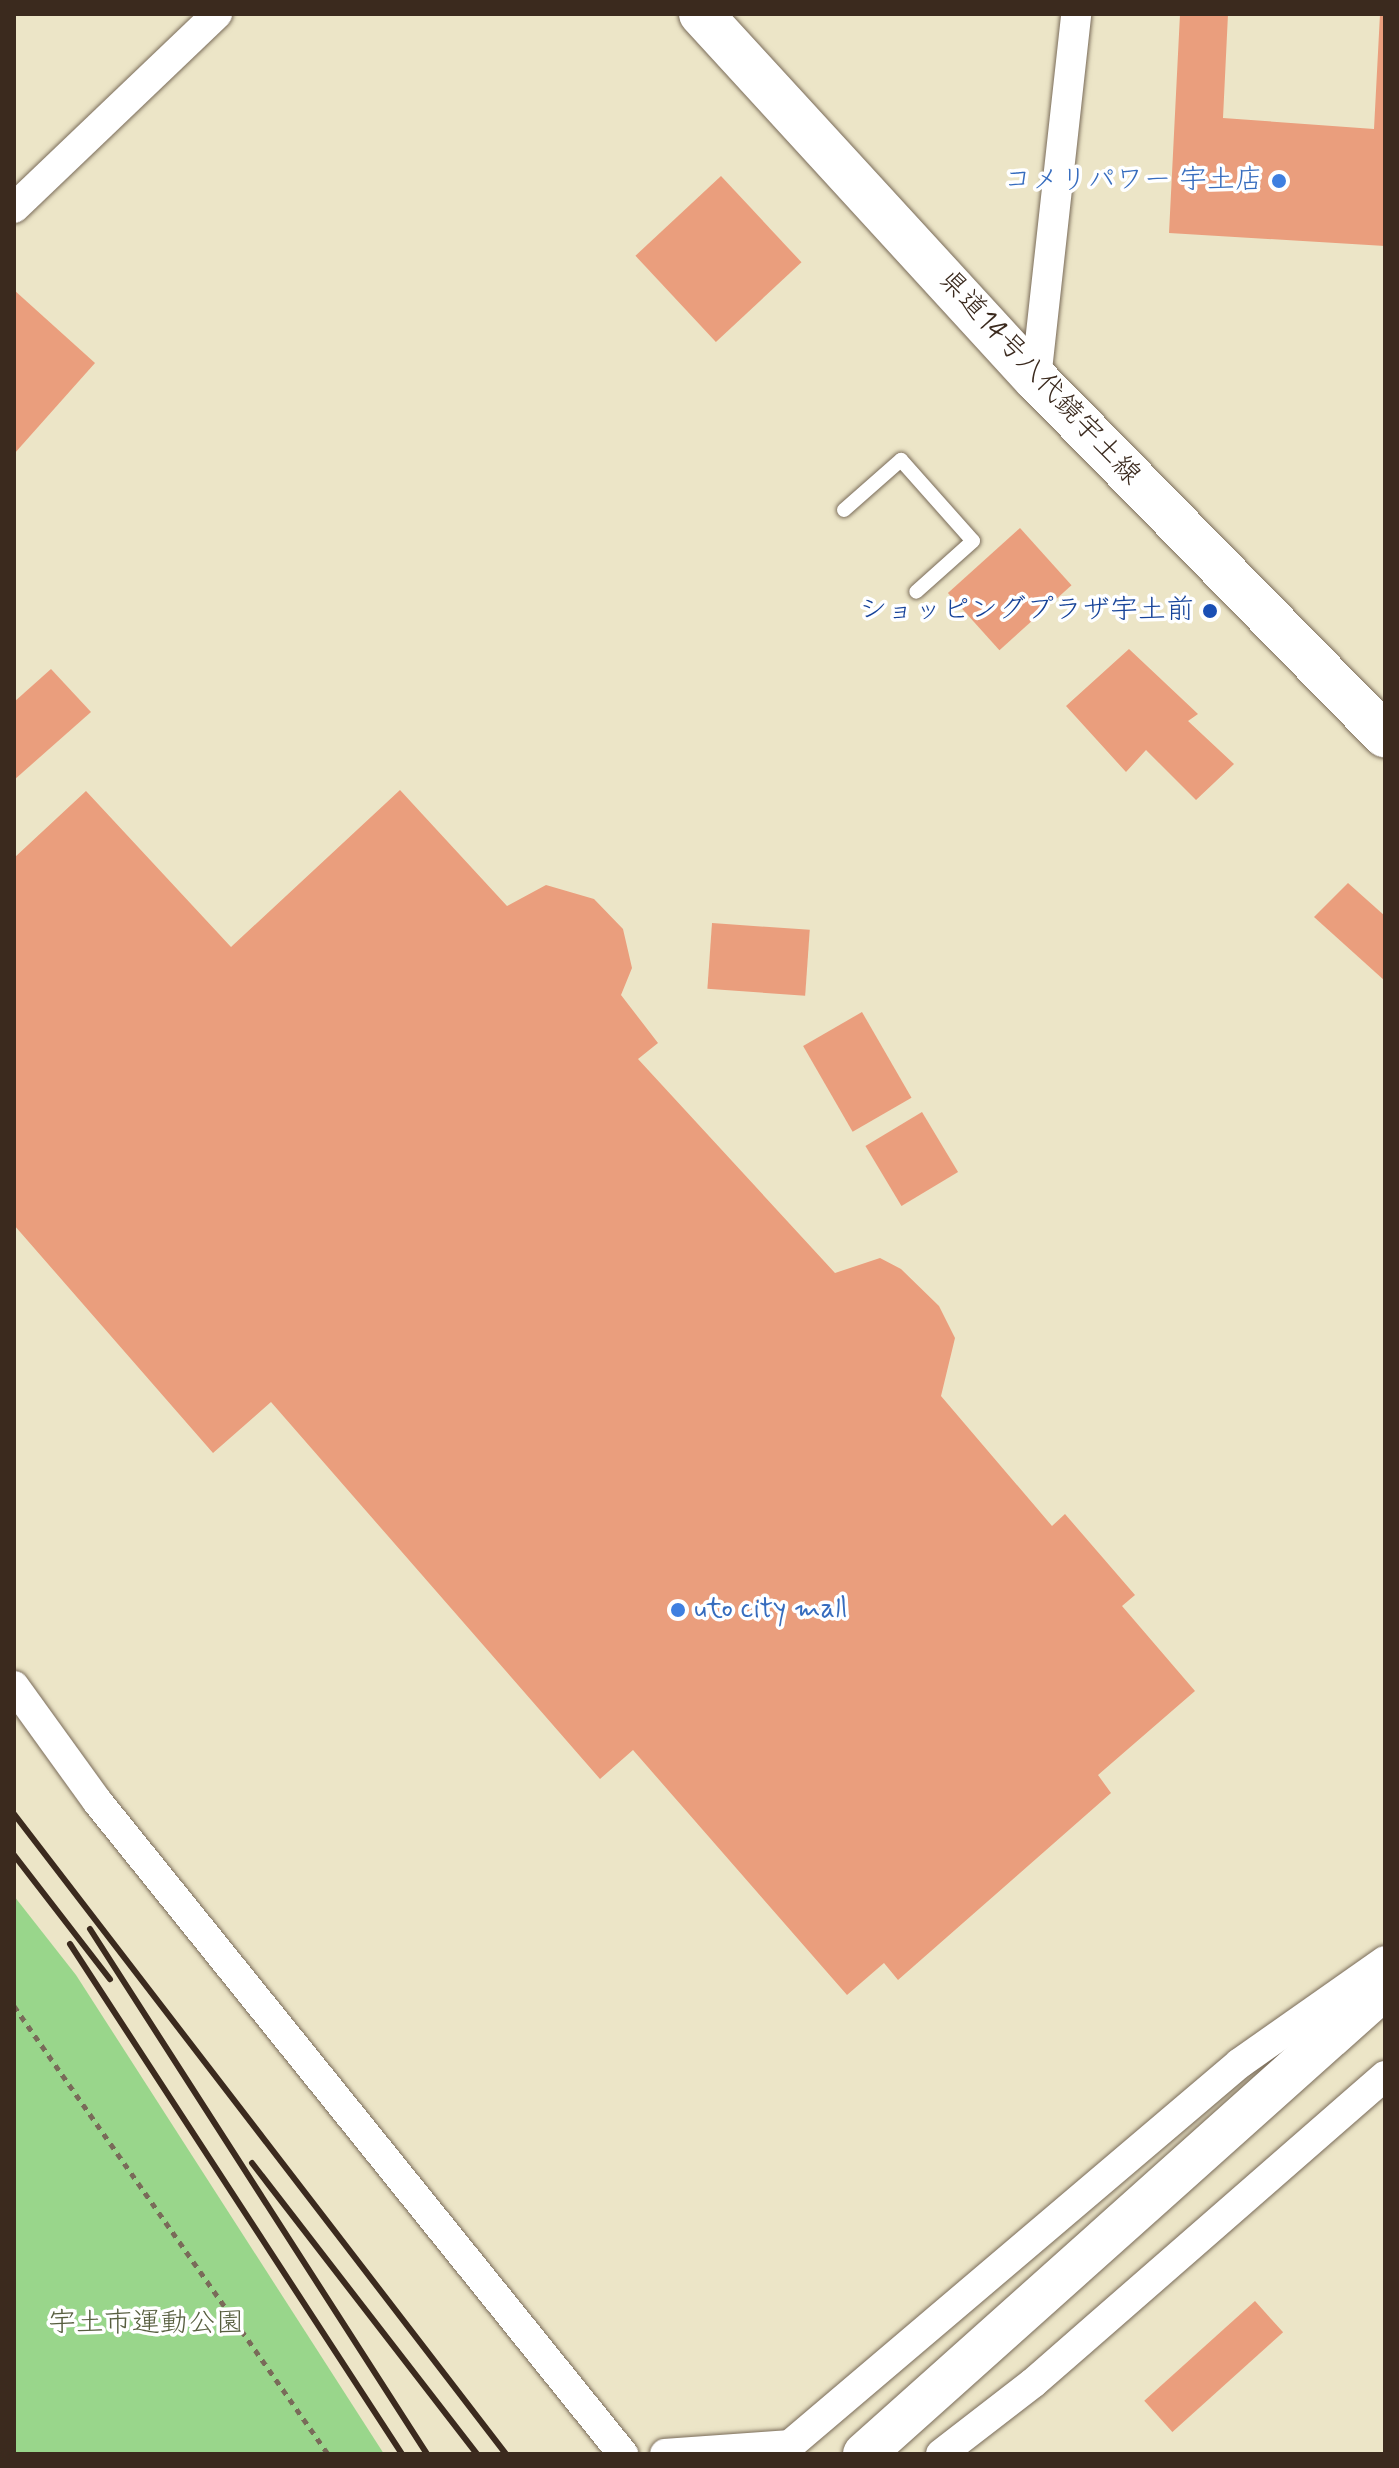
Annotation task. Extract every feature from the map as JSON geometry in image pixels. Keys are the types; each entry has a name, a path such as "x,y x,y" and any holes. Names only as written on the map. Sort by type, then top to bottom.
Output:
{"main road":[{"name":"県道14号八代鏡宇土線","path":"701,14 1036,379 1385,735"}],"street":[{"path":"14,208 217,14"},
{"path":"1036,379 1076,14"},
{"path":"14,1686 116,1826 623,2454"},
{"path":"665,2454 790,2445 1240,2063 1385,1961"},
{"path":"864,2454 1385,1988"},
{"path":"941,2454 1033,2383 1385,2076"}],"lane":[{"path":"844,510 901,460 973,541 916,592"}],"path":[{"path":"14,2006 328,2454"}],"green space":[{"name":"宇土市運動公園","path":"14,1896 76,1975 384,2454 14,2454"}],"building":[{"name":"コメリパワー 宇土店","path":"1180,14 1228,14 1223,118 1374,129 1380,14 1385,14 1385,246 1169,233"},
{"path":"721,176 801,262 716,342 635,256"},
{"path":"14,290 95,363 14,454"},
{"path":"1020,528 1072,585 999,650 948,593"},
{"path":"1129,649 1198,714 1188,721 1234,764 1196,800 1146,750 1126,772 1066,706"},
{"path":"51,669 91,712 14,780 14,702"},
{"path":"400,790 507,906 546,885 594,899 623,929 632,968 621,995 658,1043 638,1059 835,1273 880,1258 901,1269 939,1306 955,1338 941,1396 1052,1526 1065,1514 1135,1595 1122,1606 1195,1691 1098,1775 1111,1793 898,1980 884,1963 847,1995 633,1750 600,1779 271,1402 213,1453 14,1225 14,858 86,791 231,947"},
{"path":"1348,883 1385,916 1385,981 1314,917"},
{"path":"712,923 810,930 805,996 707,989"},
{"path":"862,1012 912,1098 853,1132 803,1046"},
{"path":"922,1112 958,1172 901,1206 865,1146"},
{"path":"1255,2301 1283,2332 1172,2432 1144,2401"}],"railway":[{"path":"14,1814 506,2454"},
{"path":"14,1855 110,1979"},
{"path":"90,1929 427,2454"},
{"path":"70,1944 402,2454"},
{"path":"252,2163 477,2454"}],"place":[{"name":"コメリパワー 宇土店","path":"1279,181"},
{"name":"ショッピングプラザ宇土前","path":"1210,611"},
{"name":"uto city mall","path":"678,1610"}]}
